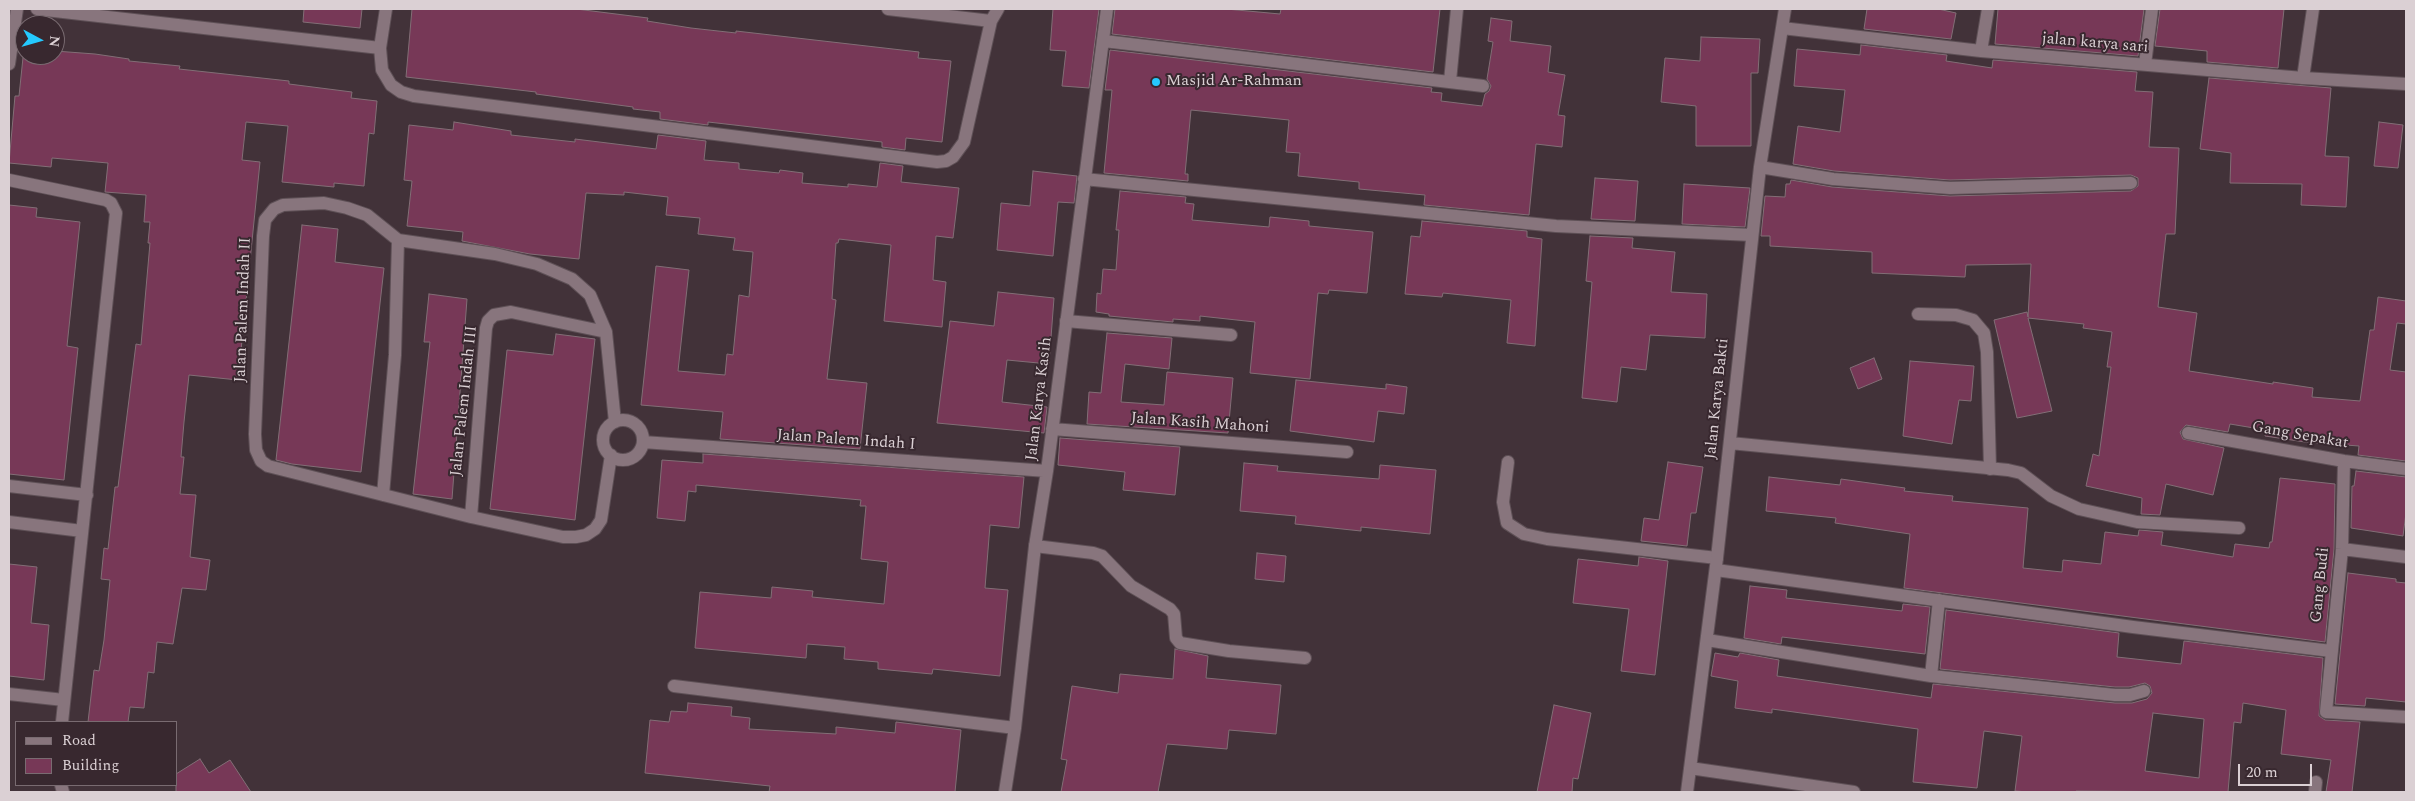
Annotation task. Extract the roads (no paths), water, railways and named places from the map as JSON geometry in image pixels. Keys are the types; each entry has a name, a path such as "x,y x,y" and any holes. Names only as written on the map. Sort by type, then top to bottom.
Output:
{"street":[{"path":"9,64 17,9"},
{"path":"37,9 380,48"},
{"path":"386,9 380,48 380,63 385,78 400,92 414,96 937,162 946,161 953,157 964,142 991,21 998,9"},
{"path":"888,9 991,21"},
{"name":"Jalan Karya Kasih","path":"1005,792 1015,728 1035,546 1047,471 1107,9"},
{"path":"1450,81 1458,9"},
{"name":"Jalan Karya Bakti","path":"1687,792 1717,564 1760,167 1785,9"},
{"path":"1981,51 1988,9"},
{"path":"2145,64 2152,9"},
{"path":"2303,78 2313,9"},
{"name":"jalan karya sari","path":"1782,28 1981,51 2303,78 2406,84"},
{"path":"1104,41 1483,86"},
{"path":"1760,167 1833,179 1917,187 1976,189 2092,183 2131,184"},
{"path":"1084,179 1556,226 1752,235"},
{"path":"9,180 106,200 111,203 116,213 62,721"},
{"name":"Jalan Palem Indah II","path":"398,240 367,215 324,203 298,202 283,204 274,209 265,220 262,236 255,434 258,456 268,466 471,517 563,537 586,535 595,529 601,520 611,455"},
{"path":"382,495 395,355 398,240 495,254 537,264 558,272 590,295 606,332 615,422"},
{"name":"Jalan Palem Indah III","path":"471,517 488,321 494,315 511,312 606,332"},
{"path":"1918,314 1956,315 1973,320 1984,333 1987,352 1990,469"},
{"path":"1066,322 1232,335"},
{"path":"621,420 633,422 641,430 643,442 634,457 622,460 611,455 606,450 604,437 610,426 615,422 621,420"},
{"name":"Jalan Kasih Mahoni","path":"1052,429 1347,452"},
{"name":"Gang Sepakat","path":"2188,433 2344,461 2406,469"},
{"name":"Jalan Palem Indah I","path":"643,442 1047,471"},
{"path":"1730,442 1990,469 2021,474 2051,496 2079,509 2137,522 2239,528"},
{"name":"Gang Budi","path":"2344,461 2342,549 2330,651 2326,712 2406,717"},
{"path":"1508,462 1502,502 1507,523 1524,534 1939,600 2124,626 2330,651"},
{"path":"9,486 87,495"},
{"path":"9,522 82,531"},
{"path":"1035,546 1102,556 1131,586 1170,609 1174,614 1176,638 1180,643 1229,651 1305,658"},
{"path":"2342,549 2406,556"},
{"path":"1931,676 1939,600"},
{"path":"1707,640 1931,676 2106,694 2130,695 2144,691"},
{"path":"674,686 1015,728"},
{"path":"9,694 64,700"},
{"path":"1690,768 1854,792"}],"place":[{"name":"Masjid Ar-Rahman","path":"1156,82"}]}
